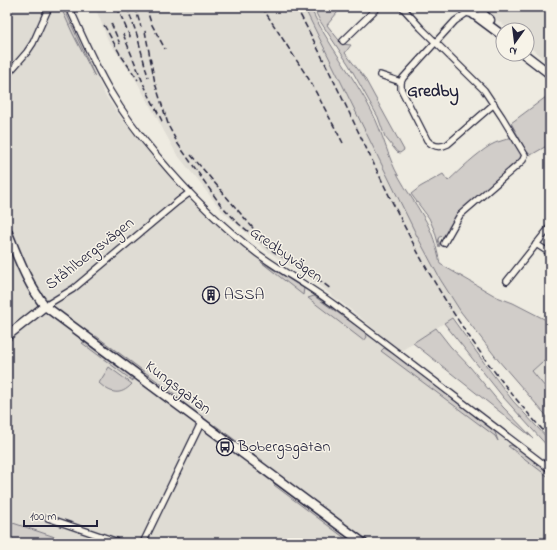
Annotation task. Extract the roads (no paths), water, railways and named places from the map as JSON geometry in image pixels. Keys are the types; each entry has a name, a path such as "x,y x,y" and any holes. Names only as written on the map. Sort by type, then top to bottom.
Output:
{"main road":[{"path":"468,10 477,11 480,7 484,15 495,26"},
{"path":"468,10 495,31"},
{"path":"534,62 550,74"},
{"name":"Kungsgatan","path":"7,231 24,272 45,306 363,543"},
{"name":"Ståhlbergsvägen","path":"7,336 45,306"}],"street":[{"path":"7,75 33,44 49,7"},
{"name":"Gredbyvägen","path":"69,7 95,64 121,109 136,130 189,193 236,236 259,254 330,301 550,469"},
{"path":"342,41 378,7"},
{"path":"402,7 421,28 484,90 524,152 525,157 519,164 460,215 444,243"},
{"path":"538,7 550,9"},
{"path":"468,10 455,21 403,78 401,82 401,89 427,140 431,144 440,147 448,144 494,104"},
{"path":"380,75 401,82"},
{"name":"Ståhlbergsvägen","path":"45,306 73,289 189,193"},
{"path":"507,281 550,227"},
{"path":"536,244 550,253"},
{"path":"143,543 201,422"},
{"path":"48,518 121,543"}],"railway":[{"path":"117,7 131,39"},
{"path":"127,7 137,35 148,77"},
{"path":"135,7 141,27"},
{"path":"146,7 151,23 165,49"},
{"path":"262,7 310,81 343,143"},
{"path":"296,7 313,38 406,230 436,285 481,354 514,397 550,438"},
{"path":"111,23 120,44"},
{"path":"104,25 120,54 138,80"},
{"path":"145,31 155,83 169,127 178,144 220,204 239,224 273,251 311,274 331,289"},
{"path":"123,34 144,85 163,123"},
{"path":"191,155 258,234"}],"place":[{"name":"ASSA","path":"211,295"},
{"name":"Bobergsgatan","path":"225,447"}],"district":[{"name":"Gredby","path":"433,91"}]}
